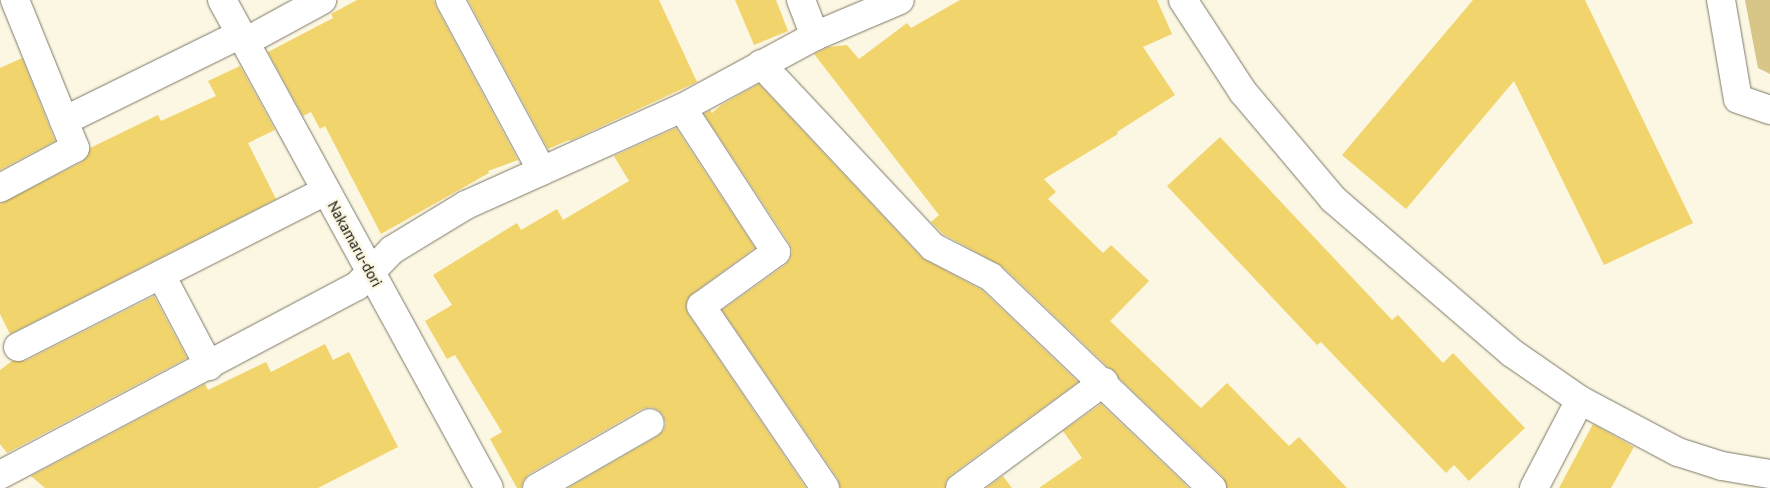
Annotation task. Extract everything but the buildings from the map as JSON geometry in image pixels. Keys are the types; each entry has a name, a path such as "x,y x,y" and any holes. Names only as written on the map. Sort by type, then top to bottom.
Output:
{"street":[{"path":"0,188 75,148 15,0"},
{"name":"Nakamaru-dori","path":"222,0 489,488"},
{"path":"64,120 322,0"},
{"path":"450,0 542,171"},
{"path":"801,0 815,36"},
{"path":"0,475 357,286 392,250 466,205 682,108 815,36 900,0"},
{"path":"1183,0 1243,92 1333,199 1512,353 1580,400 1678,452 1722,466 1770,474"},
{"path":"1721,0 1738,100 1770,110"},
{"path":"761,64 934,247 991,276 1104,382 1212,488"},
{"path":"682,108 776,252 701,306 825,488"},
{"path":"18,346 326,191"},
{"path":"162,275 209,366"},
{"path":"960,488 1104,382"},
{"path":"1534,488 1580,400"},
{"path":"537,488 650,423"}],"shaded area":[{"path":"1745,0 1770,0 1770,74 1758,68"}]}
